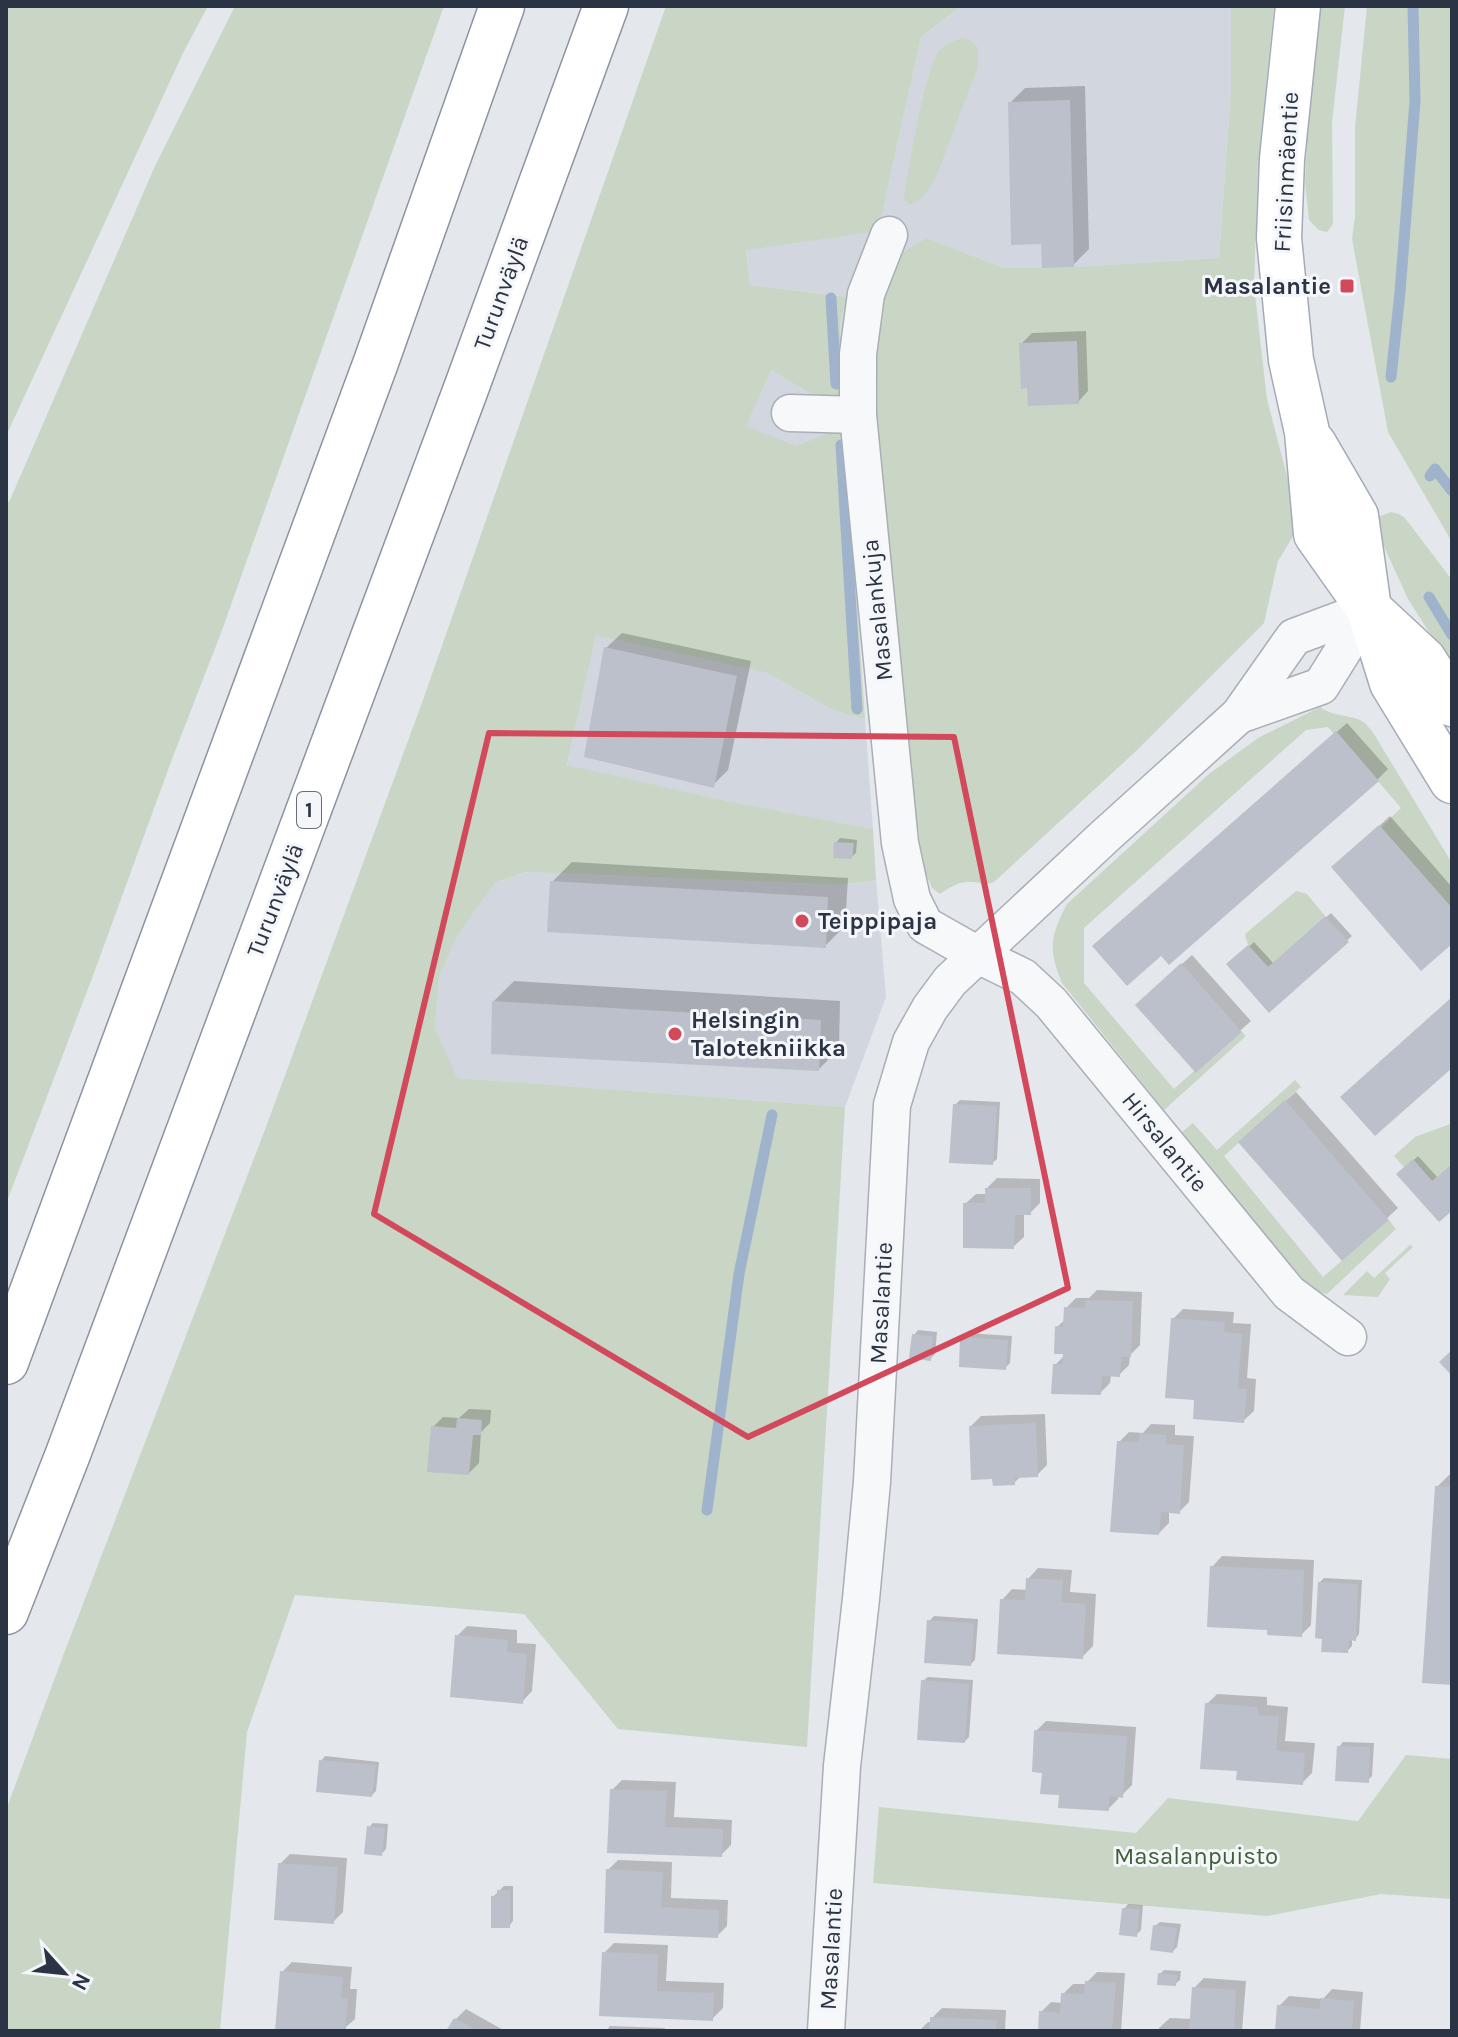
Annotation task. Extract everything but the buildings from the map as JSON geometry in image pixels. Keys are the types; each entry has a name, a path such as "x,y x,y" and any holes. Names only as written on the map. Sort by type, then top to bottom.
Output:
{"main road":[{"path":"6,1362 376,362 502,6"},
{"name":"Turunväylä","path":"6,1612 456,416 606,6"},
{"name":"Friisinmäentie","path":"1298,6 1282,159 1279,238 1291,360 1307,432 1316,534 1369,609 1424,660 1452,704"},
{"name":"Friisinmäentie","path":"1369,609 1392,683 1452,781"}],"street":[{"name":"Masalankuja","path":"889,235 866,294 858,354 858,415 900,843 912,899 925,925 978,955"},
{"path":"790,413 858,415"},
{"name":"Masalantie","path":"1239,715 1321,686 1369,609"},
{"name":"Masalantie","path":"826,2031 842,1766 872,1482 892,1105 911,1042 950,981 1239,715 1294,637 1369,609"},
{"name":"Hirsalantie","path":"978,955 1023,977 1051,1003 1289,1293 1348,1337"}],"highlighted area":[{"path":"489,733 954,737 1068,1288 748,1437 374,1214"}],"shaded area":[{"path":"961,6 1231,6 1231,90 1219,258 1004,268 927,238 876,319 878,424 845,426 796,446 745,427 771,370 824,402 844,403 840,323 847,297 750,285 746,249 878,230 921,37"},
{"path":"596,634 767,673 835,711 865,719 873,829 567,766"},
{"path":"528,872 841,885 876,880 886,997 845,1107 456,1078 435,1028 439,978 457,936 496,882"}],"green space":[{"path":"6,6 208,6 184,51 6,436"},
{"path":"235,6 444,6 221,633 6,1204 6,504 155,166"},
{"path":"666,6 961,6 921,37 878,231 746,250 750,285 847,297 840,323 844,403 824,402 771,370 746,426 796,446 845,426 865,719 835,711 767,673 596,635 567,765 713,798 873,829 876,880 841,885 527,872 496,882 457,936 439,978 435,1028 457,1078 845,1107 807,1747 618,1729 524,1614 295,1595 247,1732 220,2031 6,2031 6,1810 266,1127 423,700"},
{"path":"1231,6 1274,6 1258,166 1254,286 1267,399 1296,511 1295,533 1278,561 1264,623 1134,753 994,882 962,883 940,894 932,888 920,860 919,833 909,787 880,514 876,319 898,255 927,238 1004,268 1219,258 1231,90"},
{"path":"1321,6 1345,6 1332,122 1333,224 1327,232 1319,230 1309,220 1305,182 1308,119"},
{"path":"1367,6 1452,6 1452,542 1388,432 1352,239 1355,217 1355,128"},
{"path":"963,38 978,48 978,66 935,180 922,198 910,205 904,199 929,76 941,49"},
{"path":"1391,512 1405,518 1452,580 1452,668 1408,599 1376,529 1378,517"},
{"path":"1320,707 1360,720 1374,734 1452,863 1452,908 1381,827 1401,808 1336,732 1334,734 1328,727 1306,730 1084,928 1084,983 1174,1089 1242,1032 1246,1036 1164,1110 1062,983 1053,952 1057,925 1067,904 1209,774 1258,738"},
{"path":"1296,891 1307,894 1325,916 1268,967 1248,945 1245,934"},
{"path":"1295,1080 1301,1087 1224,1156 1323,1277 1389,1220 1396,1229 1327,1294 1315,1291 1296,1275 1182,1132 1193,1123 1217,1150"},
{"path":"1450,1124 1452,1164 1432,1181 1413,1160 1404,1167 1394,1156 1415,1137"},
{"path":"1410,1245 1413,1247 1385,1273 1390,1279 1378,1297 1343,1295 1367,1271 1374,1278"},
{"name":"Masalanpuisto","path":"1406,1755 1452,1759 1452,1899 1381,1894 1267,1916 873,1883 879,1807 1136,1833 1168,1798 1358,1821"}],"waterway":[{"path":"1391,377 1415,101 1413,6"},
{"path":"831,298 836,384"},
{"path":"841,445 857,709"},
{"path":"1430,476 1435,469 1452,491"},
{"path":"1429,597 1452,635"},
{"path":"707,1510 739,1274 772,1115"}],"place":[{"name":"Masalantie","path":"1347,286"},
{"name":"Teippipaja","path":"802,921"},
{"name":"Helsingin Talotekniikka","path":"675,1034"}]}
